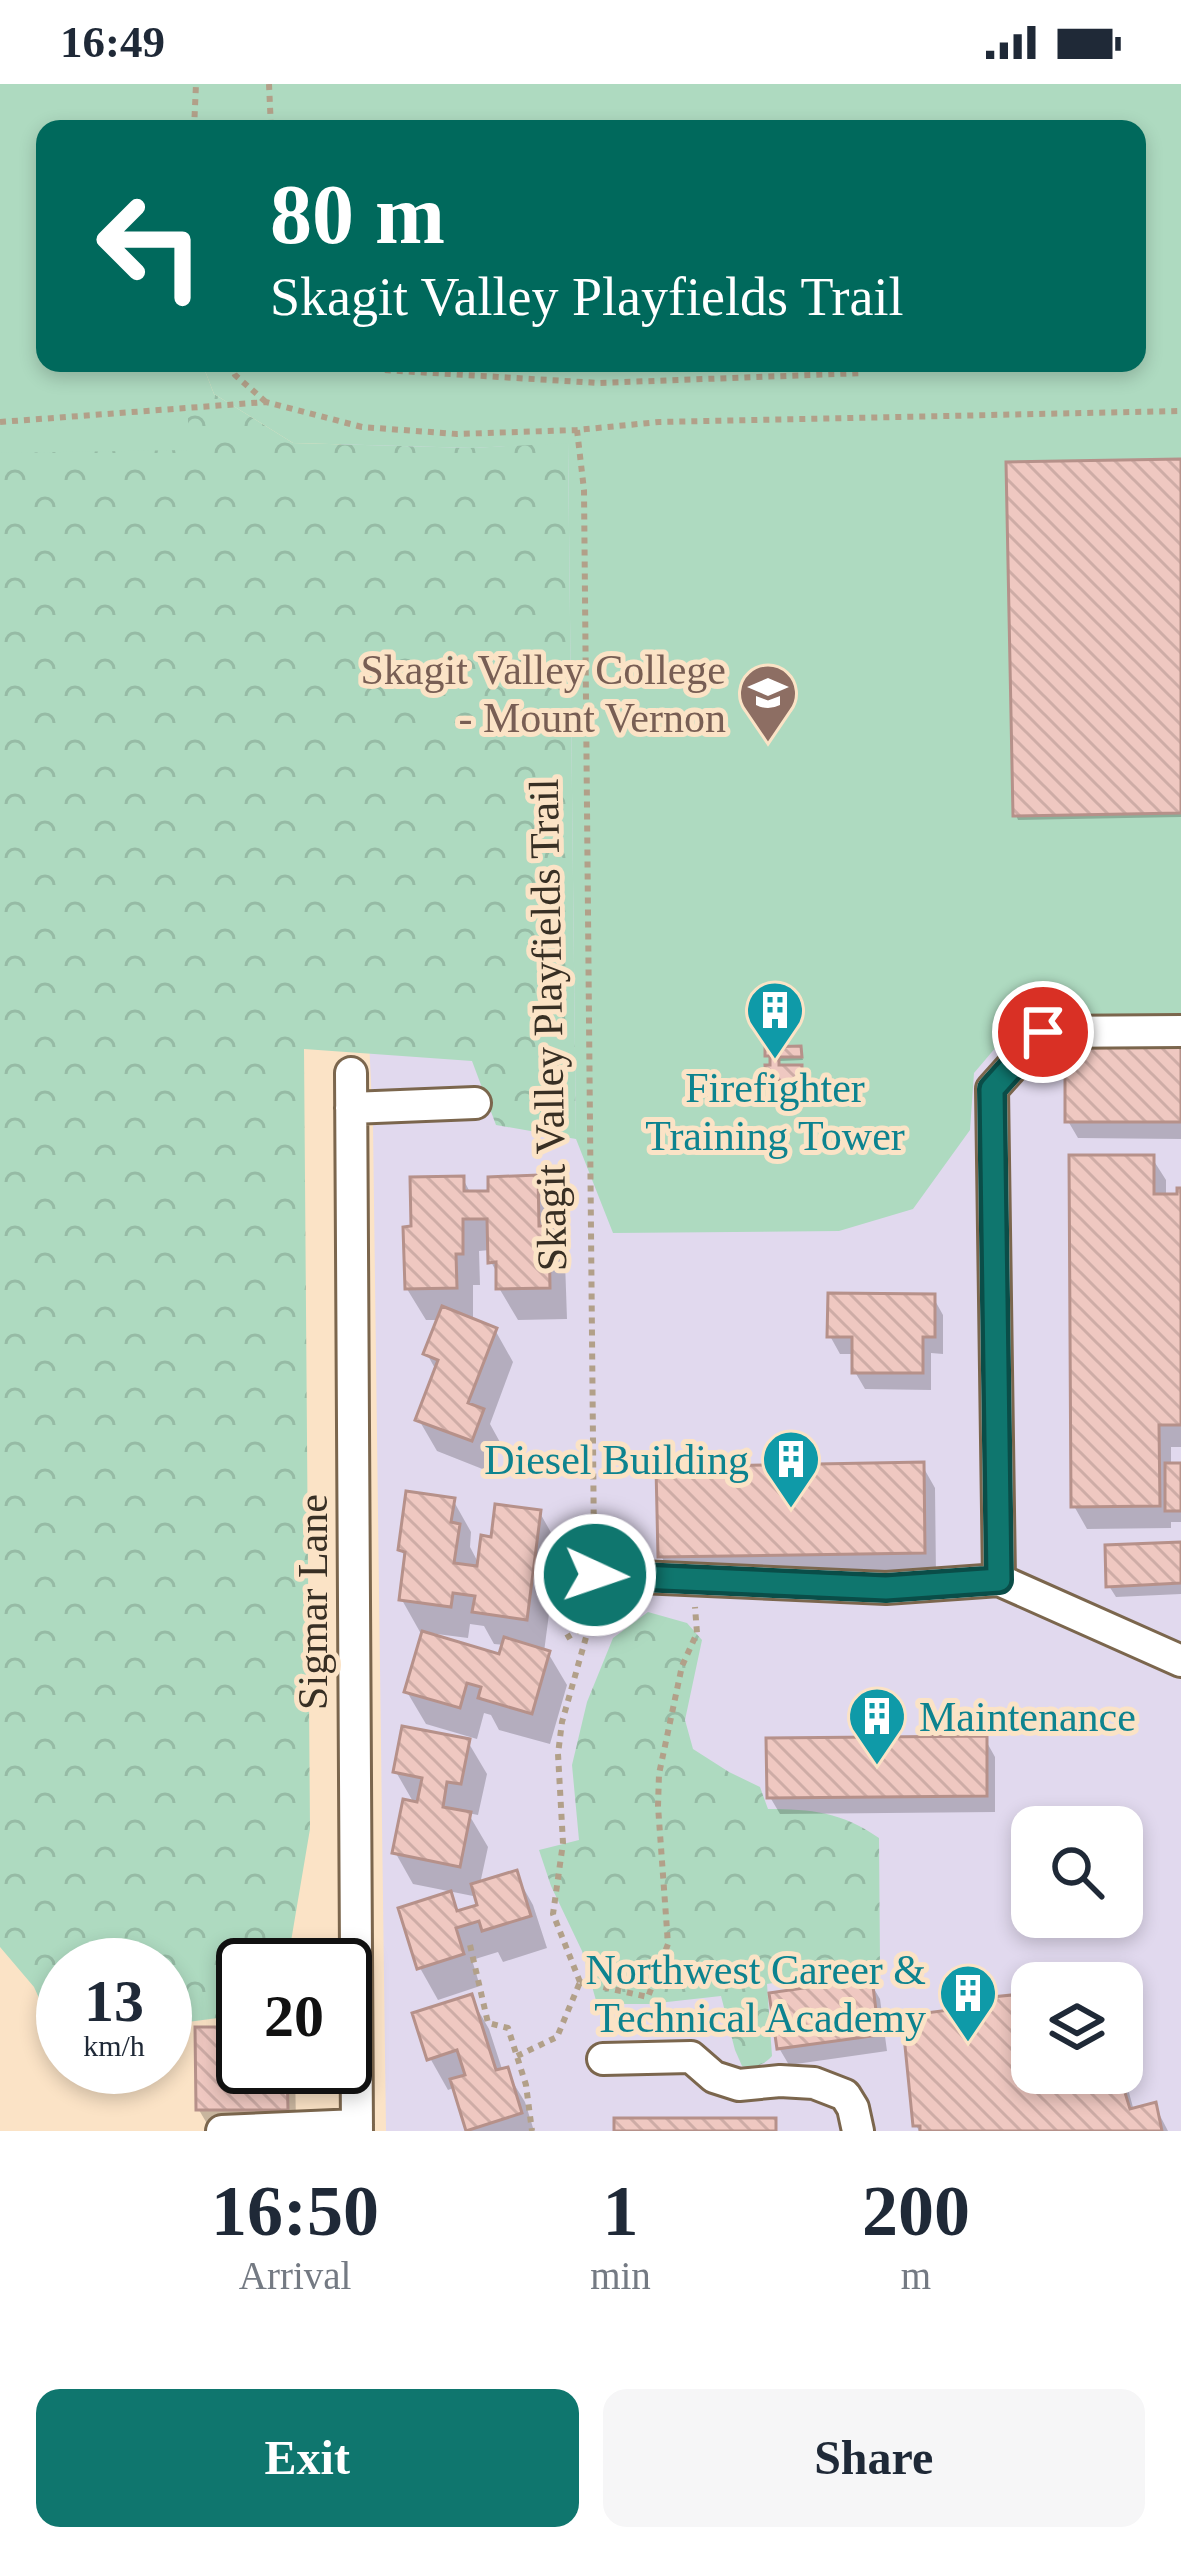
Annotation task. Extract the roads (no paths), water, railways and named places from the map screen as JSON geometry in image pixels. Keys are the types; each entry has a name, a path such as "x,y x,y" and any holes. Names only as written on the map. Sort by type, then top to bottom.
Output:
{"street":[{"path":"999,1580 992,1089 1043,1032 1181,1031"},
{"name":"Sigmar Lane","path":"351,1073 357,2128"},
{"path":"351,1108 475,1103"},
{"path":"595,1575 886,1588 999,1580 1181,1661"},
{"path":"603,2059 691,2057 714,2077 739,2085 780,2080 814,2083 845,2095 858,2131"},
{"path":"222,2131 357,2128"}],"place":[{"name":"Skagit Valley College - Mount Vernon","path":"768,744"},
{"name":"Firefighter Training Tower","path":"775,1061"},
{"name":"Diesel Building","path":"791,1510"},
{"name":"Maintenance","path":"877,1767"},
{"name":"Northwest Career & Technical Academy","path":"968,2044"}]}
